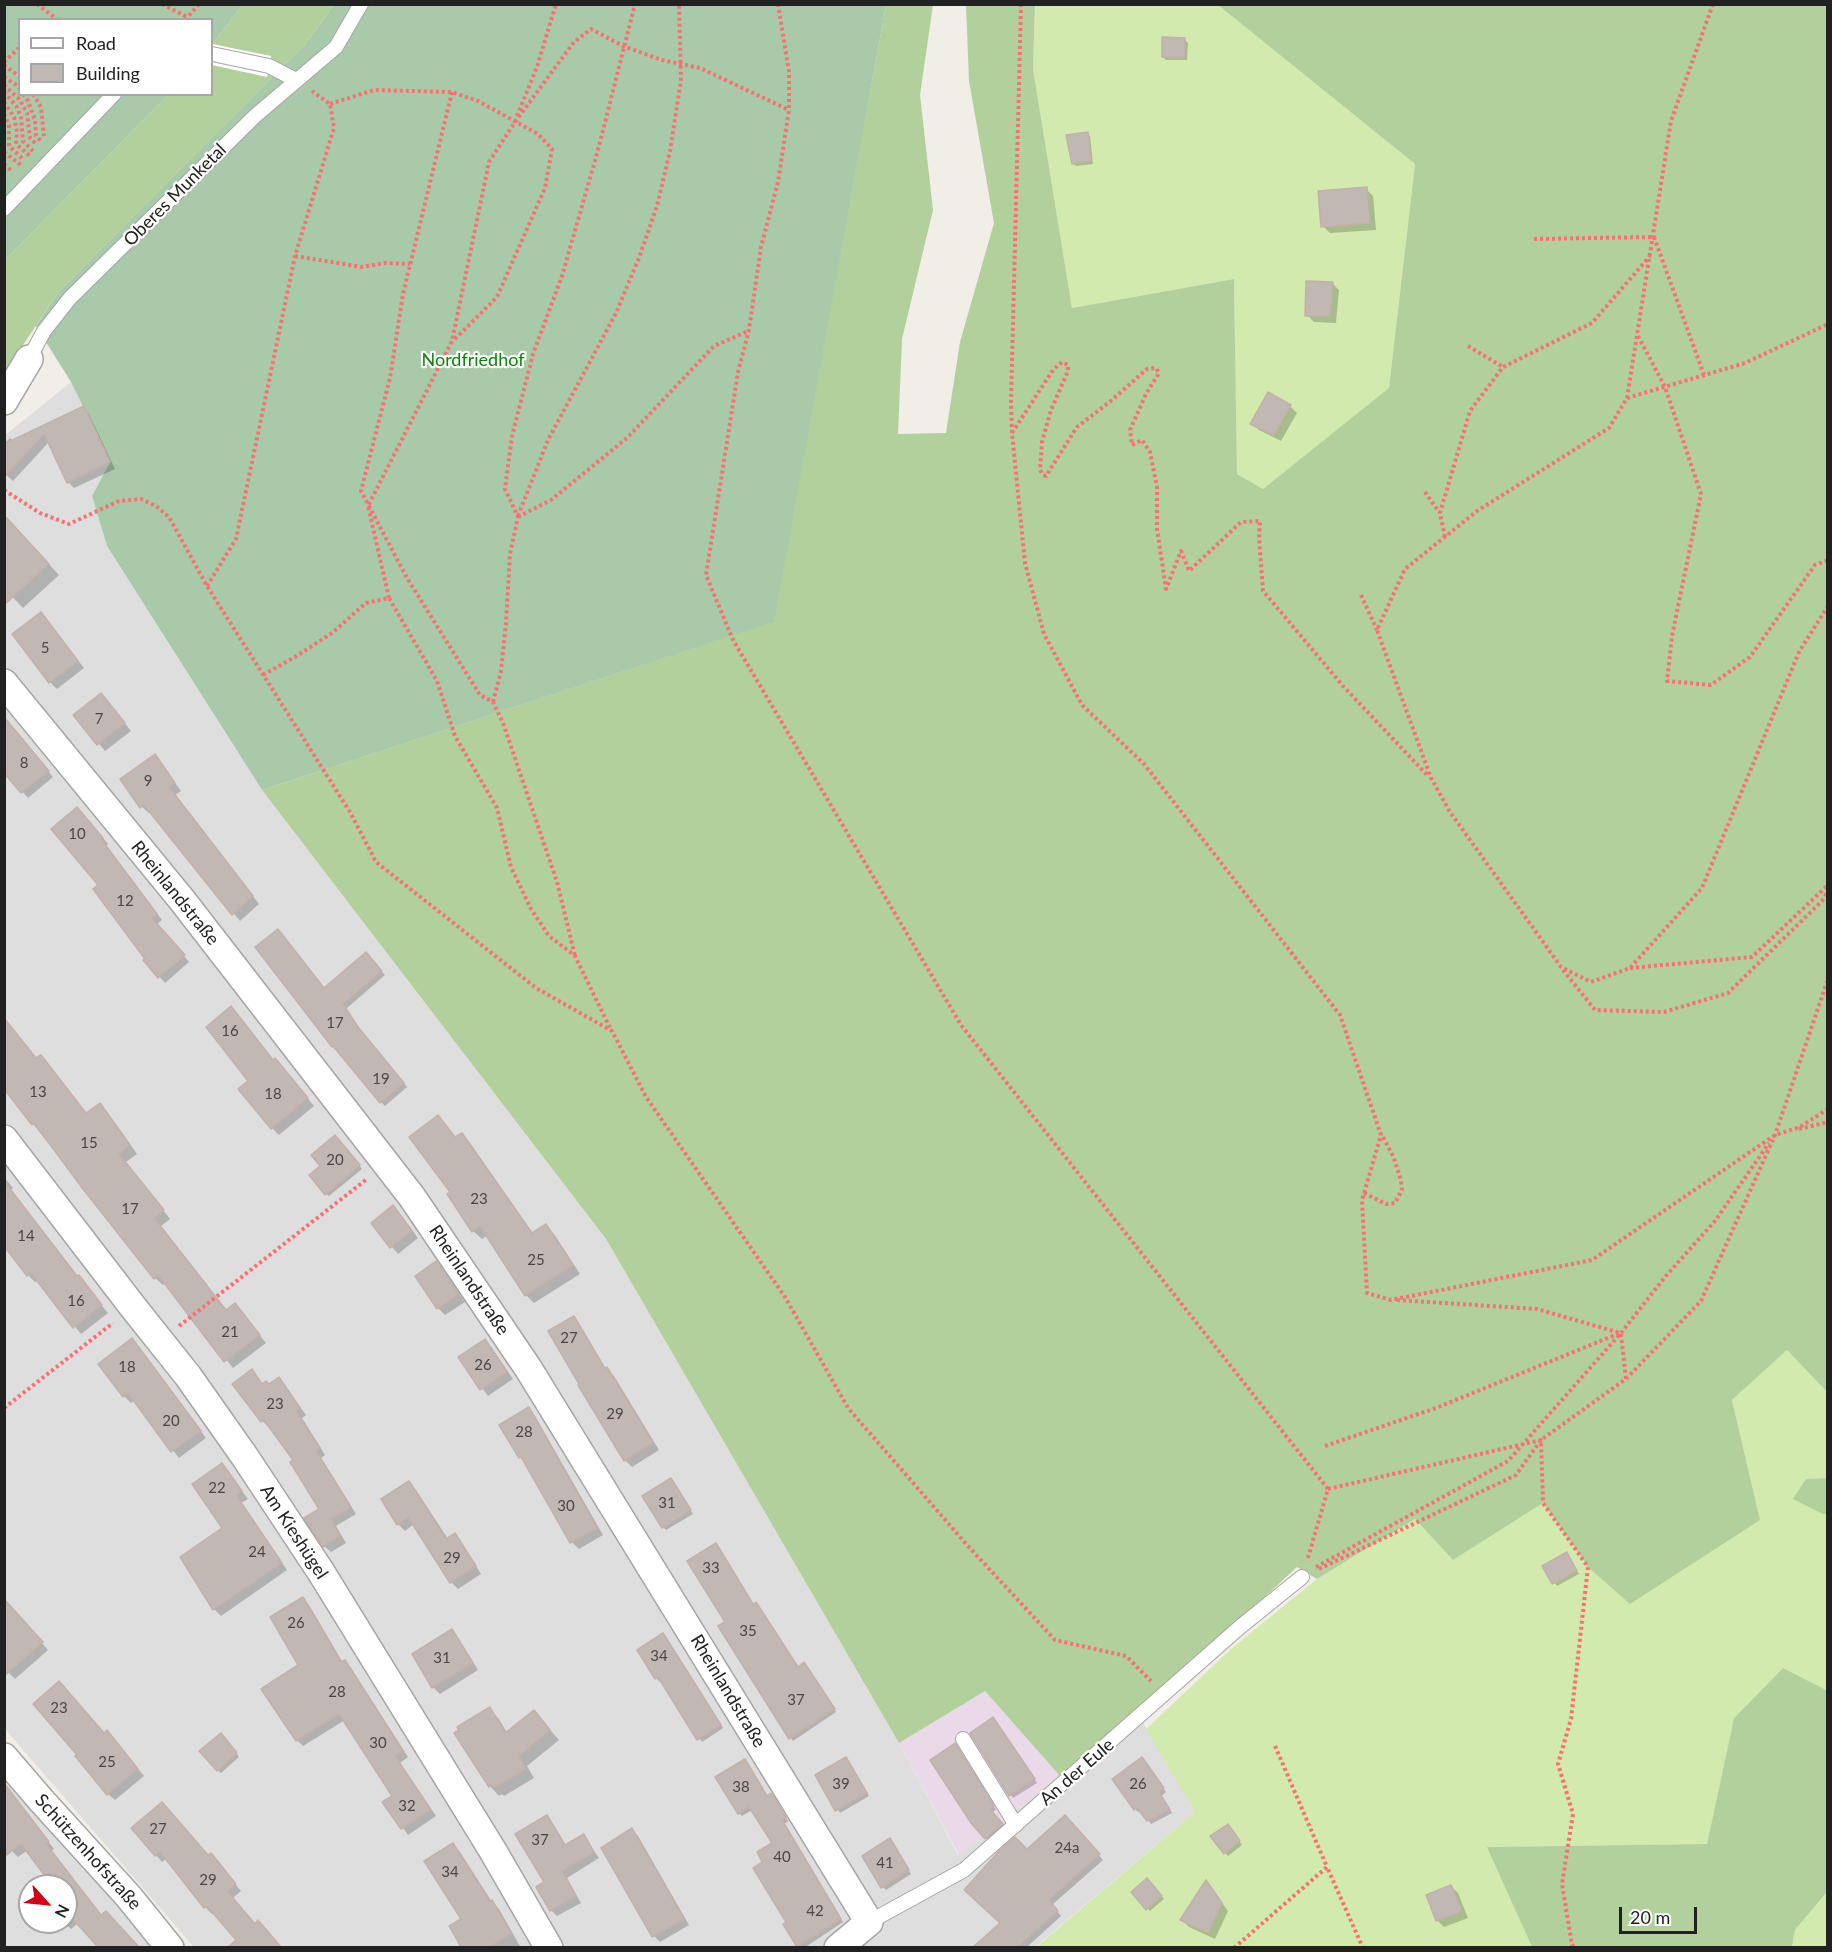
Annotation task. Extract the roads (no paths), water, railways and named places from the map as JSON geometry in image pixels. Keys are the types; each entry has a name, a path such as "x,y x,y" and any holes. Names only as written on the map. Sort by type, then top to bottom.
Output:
{"street":[{"name":"Oberes Munketal","path":"4,400 28,359"},
{"name":"Rheinlandstraße","path":"4,683 182,900 412,1197 528,1368 869,1922"},
{"name":"Am Kieshügel","path":"4,1139 201,1394 321,1572 493,1851 549,1947"},
{"name":"Schützenhofstraße","path":"4,1757 129,1897 170,1947"},
{"name":"An der Eule","path":"838,1947 869,1922"}],"lane":[{"name":"Oberes Munketal","path":"28,359 44,331 70,298 255,116 336,47 361,4"},
{"path":"213,54 269,66 296,80"},
{"path":"4,209 112,96"},
{"name":"An der Eule","path":"869,1922 964,1870 1240,1627 1303,1576"},
{"path":"963,1739 1016,1825"}],"park label":[{"name":"Nordfriedhof","path":"473,360"}]}
